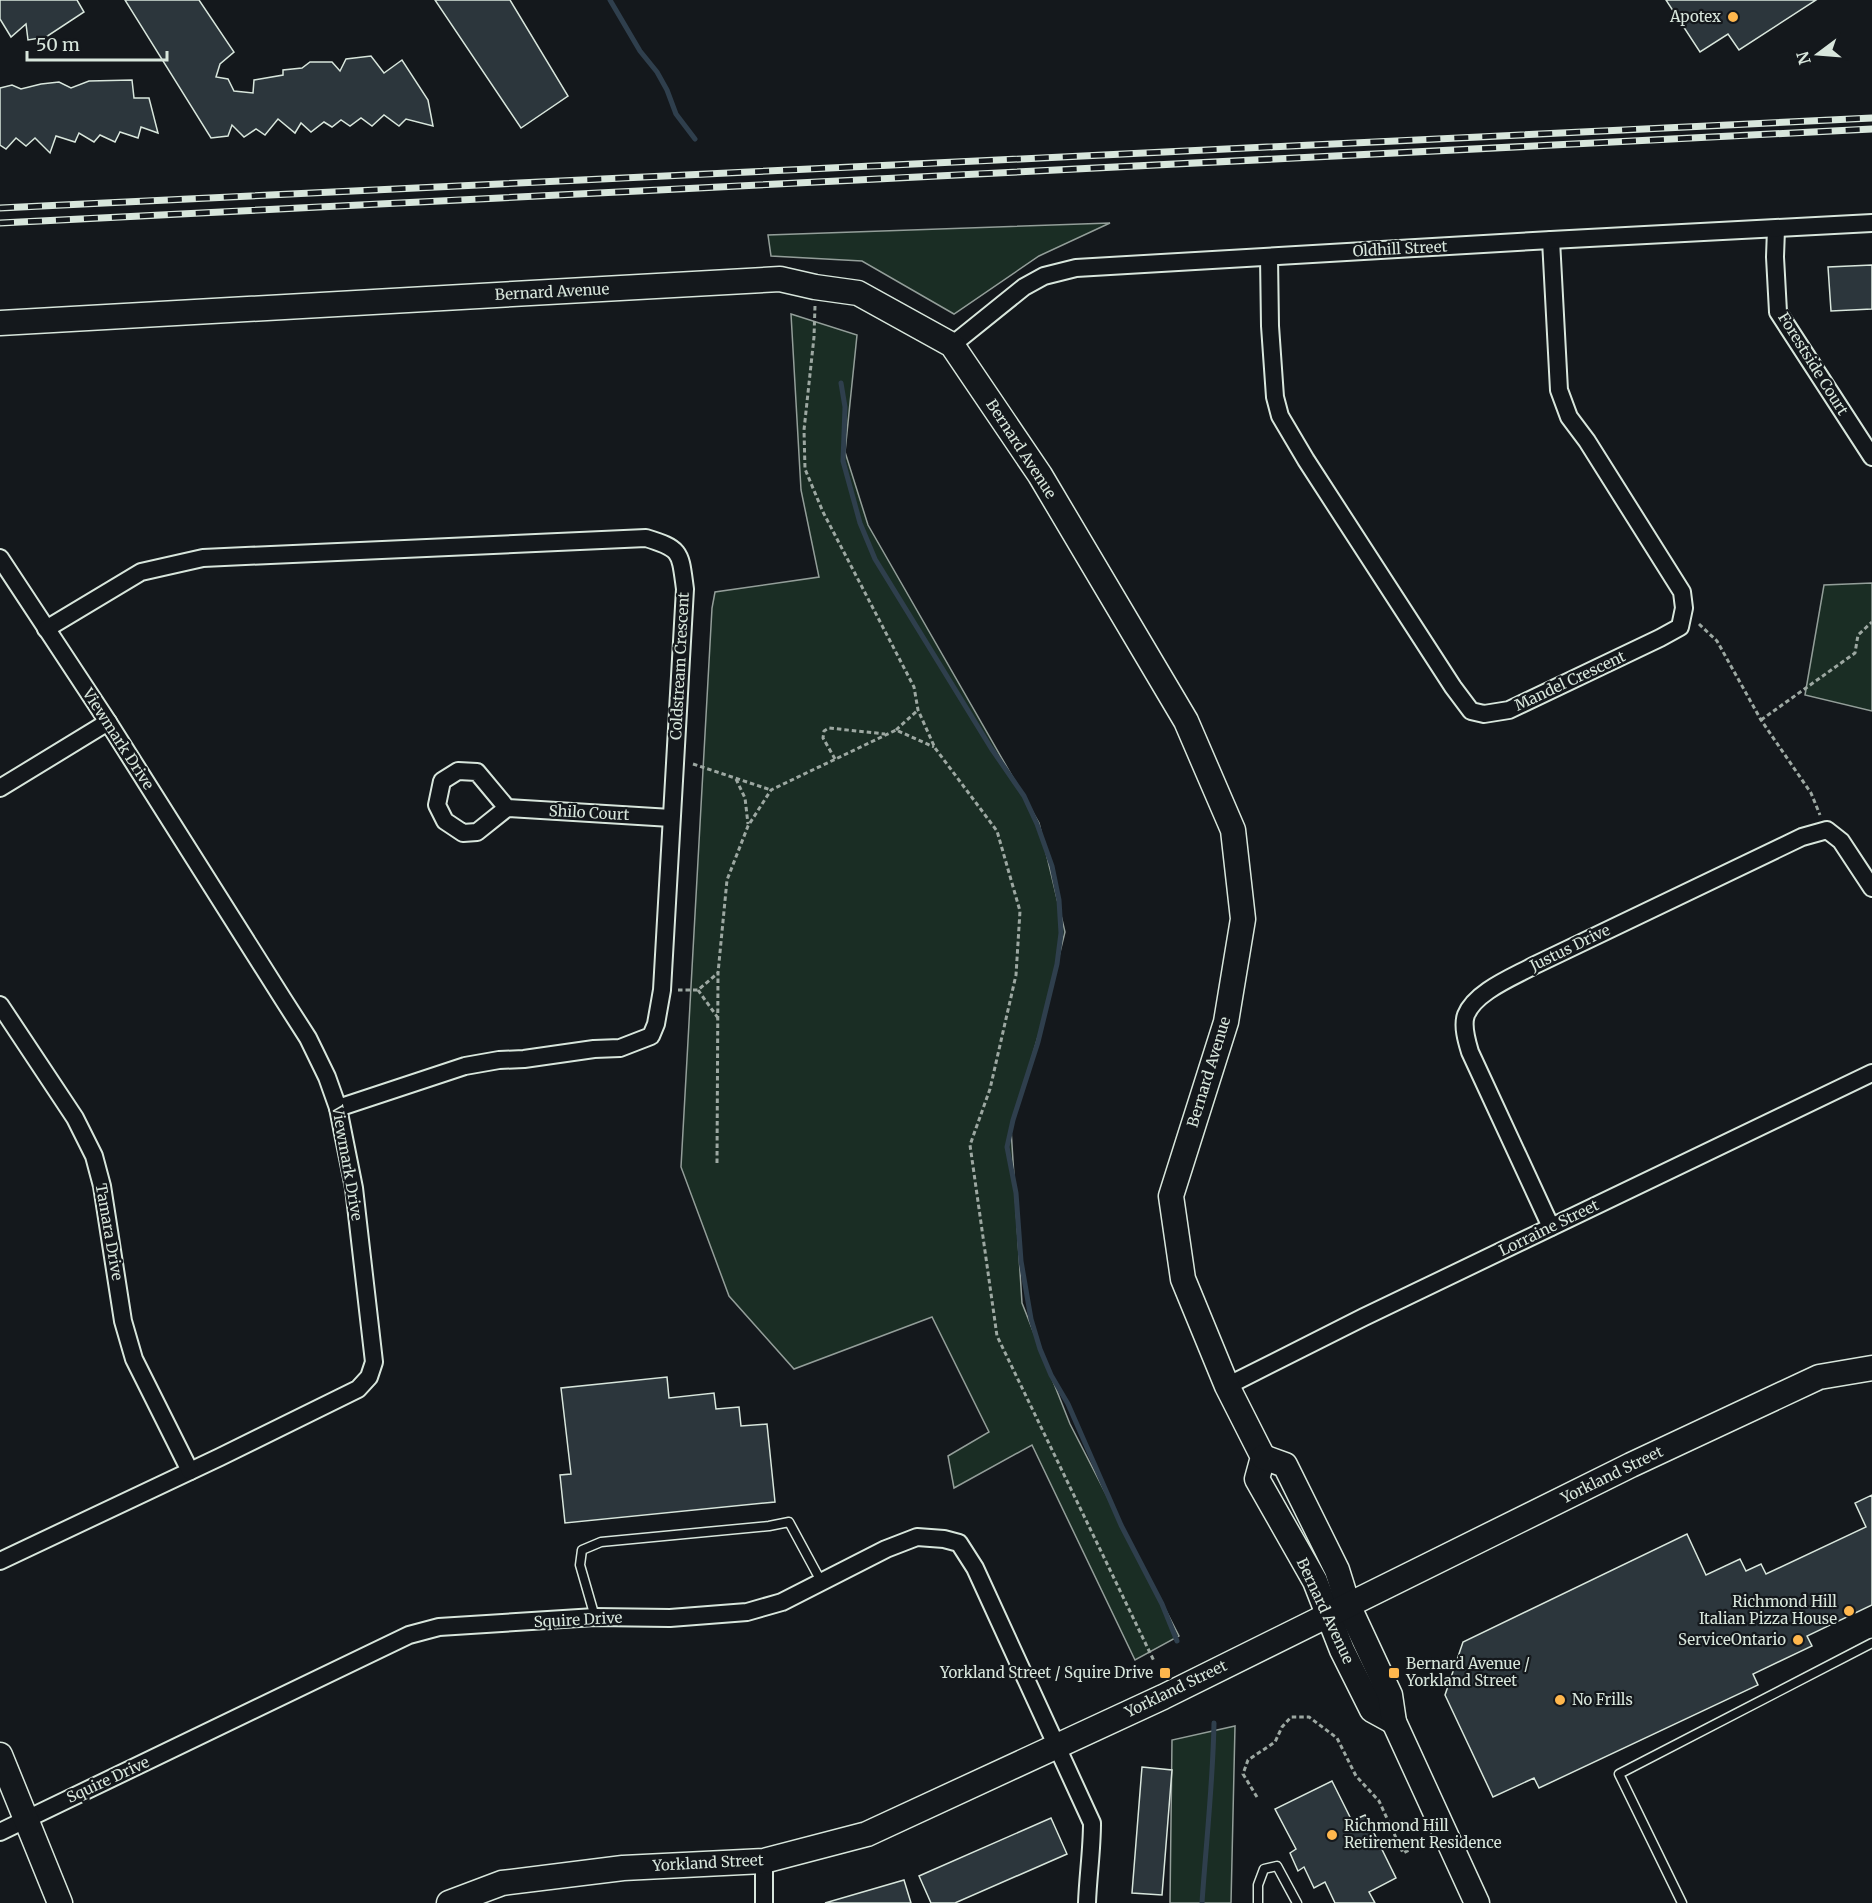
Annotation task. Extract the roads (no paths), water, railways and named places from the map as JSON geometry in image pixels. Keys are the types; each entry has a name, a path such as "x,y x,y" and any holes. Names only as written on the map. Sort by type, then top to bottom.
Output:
{"street":[{"name":"Oldhill Street","path":"952,345 1024,287 1044,276 1076,268 1872,223"},
{"name":"Forestside Court","path":"1776,229 1778,312 1872,457"},
{"name":"Mandel Crescent","path":"1269,257 1270,326 1275,397 1280,416 1447,677 1471,711 1484,714 1509,710 1680,627 1684,608 1682,592 1587,441 1569,417 1559,390 1551,240"},
{"name":"Bernard Avenue","path":"0,323 780,279 815,287 858,292 952,345 1040,475 1186,721 1233,830 1243,919 1227,1022 1171,1196 1183,1279 1227,1386 1263,1457 1285,1465 1337,1570 1338,1609 1390,1695 1394,1722 1476,1903"},
{"name":"Coldstream Crescent","path":"46,629 141,572 203,558 646,538 671,546 678,553 685,589 662,990 657,1024 651,1036 620,1048 498,1060 465,1066 338,1108"},
{"name":"Viewmark Drive","path":"0,558 108,722 308,1038 327,1077 338,1108 354,1188 374,1362 369,1377 358,1389 0,1561"},
{"path":"0,788 108,722"},
{"name":"Shilo Court","path":"507,808 671,818"},
{"name":"Justus Drive","path":"1551,1227 1470,1052 1466,1036 1466,1016 1479,998 1498,984 1774,850 1802,837 1827,830 1841,841 1872,888"},
{"name":"Tamara Drive","path":"0,1005 75,1118 94,1156 102,1186 123,1322 134,1359 189,1471"},
{"name":"Lorraine Street","path":"1227,1386 1872,1073"},
{"name":"Yorkland Street","path":"449,1903 502,1883 623,1868 764,1861 867,1834 1163,1697 1631,1465 1819,1377 1872,1368"},
{"name":"Squire Drive","path":"0,1832 409,1635 439,1627 595,1617 670,1618 747,1612 782,1602 886,1549 917,1537 944,1539 959,1544 975,1568 1057,1745"},
{"path":"1057,1745 1092,1823 1092,1846 1084,1902"},
{"path":"0,1755 60,1903"},
{"path":"764,1861 764,1903"}],"lane":[{"path":"595,1617 580,1565 582,1550 601,1542 769,1526 789,1522 823,1583"},
{"path":"1682,1903 1619,1774 1872,1643"},
{"path":"1258,1903 1258,1885 1264,1869 1277,1866 1297,1903"}],"waterway":[{"path":"610,0 640,51 657,72 676,114 695,139"},
{"path":"841,383 845,407 843,461 860,523 875,559 991,748 1024,796 1052,866 1059,900 1061,933 1057,964 1038,1042 1013,1120 1007,1147 1016,1193 1021,1261 1031,1319 1040,1349 1051,1375 1068,1404 1121,1525 1162,1604 1177,1641"},
{"path":"1202,1903 1214,1723"}],"railway":[{"path":"0,208 1872,118"},
{"path":"0,223 1872,129"}],"place":[{"name":"Apotex","path":"1733,17"},
{"name":"Richmond Hill Italian Pizza House","path":"1849,1611"},
{"name":"ServiceOntario","path":"1798,1640"},
{"name":"Yorkland Street / Squire Drive","path":"1165,1673"},
{"name":"Bernard Avenue / Yorkland Street","path":"1394,1673"},
{"name":"No Frills","path":"1560,1700"},
{"name":"Richmond Hill Retirement Residence","path":"1332,1835"}]}
